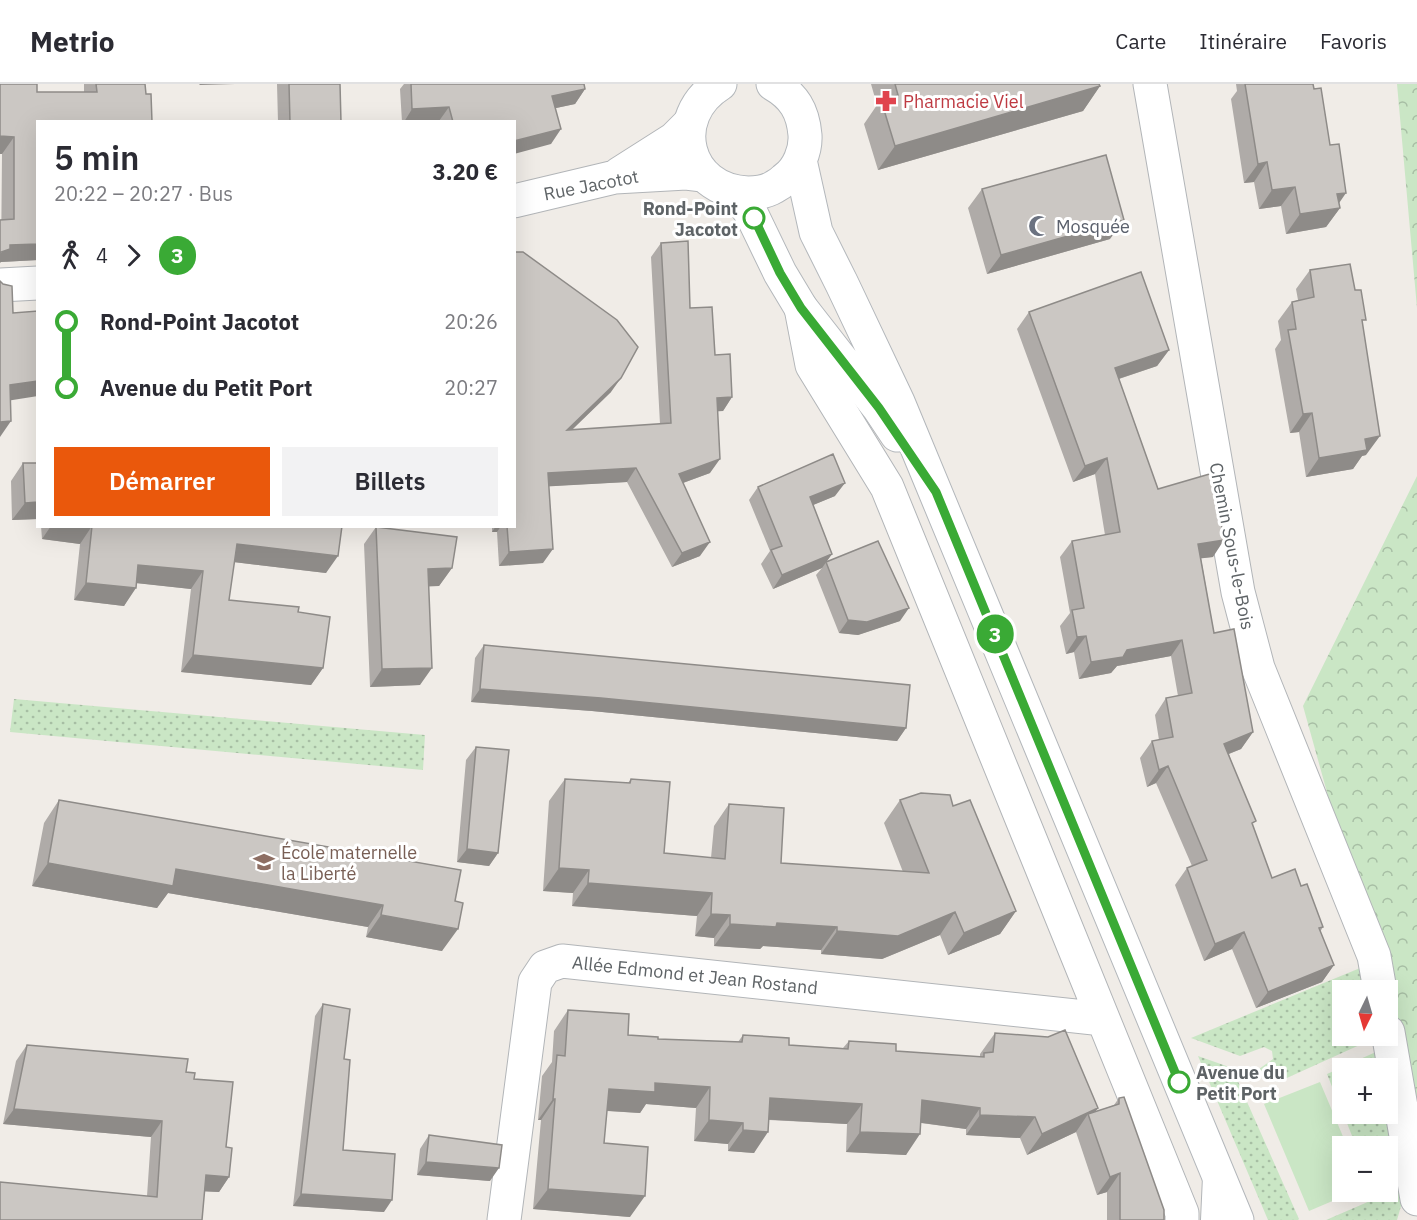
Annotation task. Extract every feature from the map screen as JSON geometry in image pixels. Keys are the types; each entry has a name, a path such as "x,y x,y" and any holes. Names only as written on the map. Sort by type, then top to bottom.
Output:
{"street":[{"path":"711,87 694,111 690,123 689,141 693,159 703,175 718,186 736,193 755,194 774,188 789,176 800,160 806,141 804,122 797,105 784,90 773,84"},
{"name":"Chemin Sous-le-Bois","path":"1150,84 1238,592 1258,668 1374,956 1378,980"},
{"path":"615,177 674,140 690,123"},
{"path":"800,160 816,232 898,402 1237,1220"},
{"name":"Rue Jacotot","path":"516,201 615,177 666,174 703,175"},
{"path":"736,193 751,213 780,273 801,308 879,408 936,492"},
{"path":"0,285 36,283"},
{"path":"801,308 812,365 887,487 1182,1213 1182,1220"},
{"name":"Allée Edmond et Jean Rostand","path":"504,1220 535,982 545,967 562,961 1103,1019"},
{"path":"1390,1046 1417,1199"}],"lane":[{"path":"1211,1220 1213,1165"}],"green space":[{"path":"1397,84 1417,84 1417,308"},
{"path":"1417,476 1417,1114 1398,1045 1398,980 1379,980 1303,706"},
{"path":"14,699 425,735 423,770 10,732"},
{"path":"1365,966 1367,980 1332,980 1332,1046 1357,1046 1278,1082 1259,1069 1273,1059 1272,1051 1264,1047 1240,1056 1191,1038"},
{"path":"1378,1051 1379,1058 1362,1058"},
{"path":"1198,1056 1232,1068 1298,1220 1268,1220"},
{"path":"1332,1072 1332,1087 1327,1074"},
{"path":"1320,1082 1332,1110 1332,1124 1338,1124 1343,1136 1332,1136 1332,1201 1309,1211 1264,1104"},
{"path":"1347,1124 1390,1124 1392,1136 1352,1136"},
{"path":"1398,1170 1403,1199 1397,1220 1326,1220 1368,1202 1398,1202"}],"building":[{"path":"0,84 37,84 37,92 97,92 96,84 145,84 146,94 151,94 152,120 36,120 36,244 10,245 10,249 0,254 0,220 14,219 14,137 0,136"},
{"path":"289,84 340,84 341,120 290,120"},
{"path":"411,84 584,84 585,89 552,96 561,129 516,140 516,120 452,120 449,107 412,109"},
{"path":"895,84 1099,84 1100,86 895,146 881,100 898,95"},
{"path":"1245,84 1313,84 1314,89 1321,88 1330,145 1339,144 1346,193 1337,194 1340,208 1300,214 1295,187 1272,190 1267,162 1258,164"},
{"path":"1106,155 1124,220 1001,255 982,189"},
{"path":"688,241 690,308 712,307 715,355 730,354 732,397 717,398 720,459 679,474 710,542 682,553 636,468 548,473 553,549 509,552 507,528 516,528 516,252 523,252 617,320 638,347 621,378 567,430 671,423 661,243"},
{"path":"1350,264 1355,290 1361,290 1366,320 1362,320 1380,436 1365,439 1367,450 1319,458 1312,413 1303,414 1288,330 1296,329 1292,302 1314,297 1310,270"},
{"path":"1141,272 1169,350 1115,368 1158,489 1213,473 1224,540 1198,544 1214,633 1234,629 1253,732 1224,744 1256,821 1252,823 1272,878 1295,869 1301,886 1307,884 1323,927 1319,928 1334,965 1268,992 1244,932 1215,944 1187,868 1207,860 1168,766 1159,770 1152,741 1173,737 1166,698 1192,693 1182,640 1127,650 1123,657 1091,662 1086,636 1077,637 1072,610 1084,608 1072,541 1120,532 1107,458 1085,466 1029,312"},
{"path":"0,281 12,286 13,313 36,311 36,381 10,385 11,421 0,422"},
{"path":"833,454 845,483 810,497 832,554 782,575 771,550 782,546 758,487"},
{"path":"23,463 36,463 36,502 25,503"},
{"path":"92,528 342,528 338,556 237,544 229,600 299,607 298,612 330,617 323,668 193,655 203,571 138,565 136,588 86,583"},
{"path":"376,528 457,537 452,568 428,569 432,668 382,669"},
{"path":"878,541 909,608 867,622 848,620 826,562"},
{"path":"484,645 910,685 906,728 601,698 480,689"},
{"path":"476,747 509,750 498,853 467,849"},
{"path":"565,779 630,783 631,779 670,782 664,853 725,859 729,804 784,808 781,863 929,873 900,800 921,793 950,795 953,806 970,800 1016,911 964,933 955,912 898,936 837,931 837,927 777,923 776,927 730,924 730,915 711,914 712,893 588,883 589,870 559,868"},
{"path":"59,800 461,870 455,901 463,903 458,929 381,915 383,905 176,869 173,886 48,863"},
{"path":"323,1004 350,1009 344,1059 350,1060 343,1150 395,1154 392,1200 301,1194"},
{"path":"568,1010 629,1014 628,1035 658,1037 658,1039 742,1042 743,1035 789,1038 789,1045 848,1049 849,1041 896,1044 896,1051 984,1057 984,1053 993,1052 995,1033 1048,1037 1065,1030 1098,1108 1042,1134 1035,1117 980,1115 980,1108 922,1100 920,1134 860,1132 862,1104 770,1098 768,1132 743,1130 743,1123 709,1120 710,1087 655,1083 655,1092 609,1089 604,1143 648,1147 645,1196 548,1189 557,1055 565,1056"},
{"path":"27,1045 188,1059 186,1072 195,1073 194,1079 233,1082 226,1147 232,1148 229,1177 206,1175 202,1220 0,1220 0,1182 157,1197 162,1121 14,1109"},
{"path":"1124,1097 1164,1210 1164,1220 1120,1220 1120,1173 1110,1177 1088,1114 1119,1104 1119,1098"},
{"path":"429,1135 502,1145 499,1168 426,1162"}],"bus line":[{"name":"3","path":"754,218 780,273 801,308 879,408 936,492 1179,1082"}],"place":[{"name":"Pharmacie Viel","path":"886,101"},
{"name":"Rond-Point Jacotot","path":"754,218"},
{"name":"Mosquée","path":"1039,226"},
{"name":"École maternelle la Liberté","path":"264,862"},
{"name":"Avenue du Petit Port","path":"1179,1082"}]}
